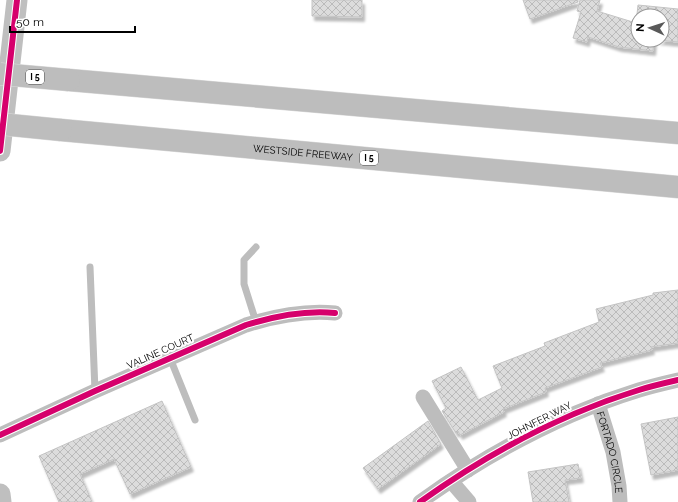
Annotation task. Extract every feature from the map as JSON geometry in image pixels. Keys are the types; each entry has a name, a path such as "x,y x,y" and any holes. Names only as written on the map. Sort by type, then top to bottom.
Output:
{"highway":[{"name":"I 5","path":"0,74 678,133"},
{"name":"WESTSIDE FREEWAY","path":"0,124 678,186"}],"main road":[{"path":"0,151 17,0"},
{"path":"0,494 1,502"}],"street":[{"name":"VALINE COURT","path":"0,434 246,325 270,318 299,313 335,313"},
{"name":"JOHNFER WAY","path":"420,502 468,470 528,436 598,404 641,389 678,380"},
{"path":"423,397 468,470"},
{"name":"FORTADO CIRCLE","path":"598,404 613,452 619,486 620,502"},
{"path":"451,481 469,502"}],"lane":[{"path":"256,247 244,260 244,284 256,322"},
{"path":"90,267 95,391"},
{"path":"170,358 195,420"}],"building":[{"path":"312,0 362,0 362,17 312,16"},
{"path":"523,0 578,0 578,2 530,19"},
{"path":"580,0 600,0 597,11 630,21 630,48 653,48 653,51 619,47 588,37 587,42 573,38 581,12 577,11"},
{"path":"638,5 668,8 638,8"},
{"path":"670,8 678,9 678,42 670,41"},
{"path":"678,290 678,343 651,347 652,350 600,363 602,367 545,388 546,392 503,409 504,412 460,435 458,431 456,433 442,411 446,408 432,381 461,367 478,400 502,388 493,366 545,346 544,343 599,322 596,309 653,295 653,293"},
{"path":"162,401 191,467 130,494 114,459 80,474 92,502 59,502 39,456"},
{"path":"678,417 678,470 651,475 641,424"},
{"path":"428,421 441,444 378,489 363,468"},
{"path":"578,464 581,478 565,480 569,502 533,502 528,472"}],"cycle path":[{"path":"0,151 17,0"},
{"path":"0,435 95,391 246,325 290,314 313,312 335,313"},
{"path":"420,502 445,484 498,452 553,423 610,400 678,380"}]}
